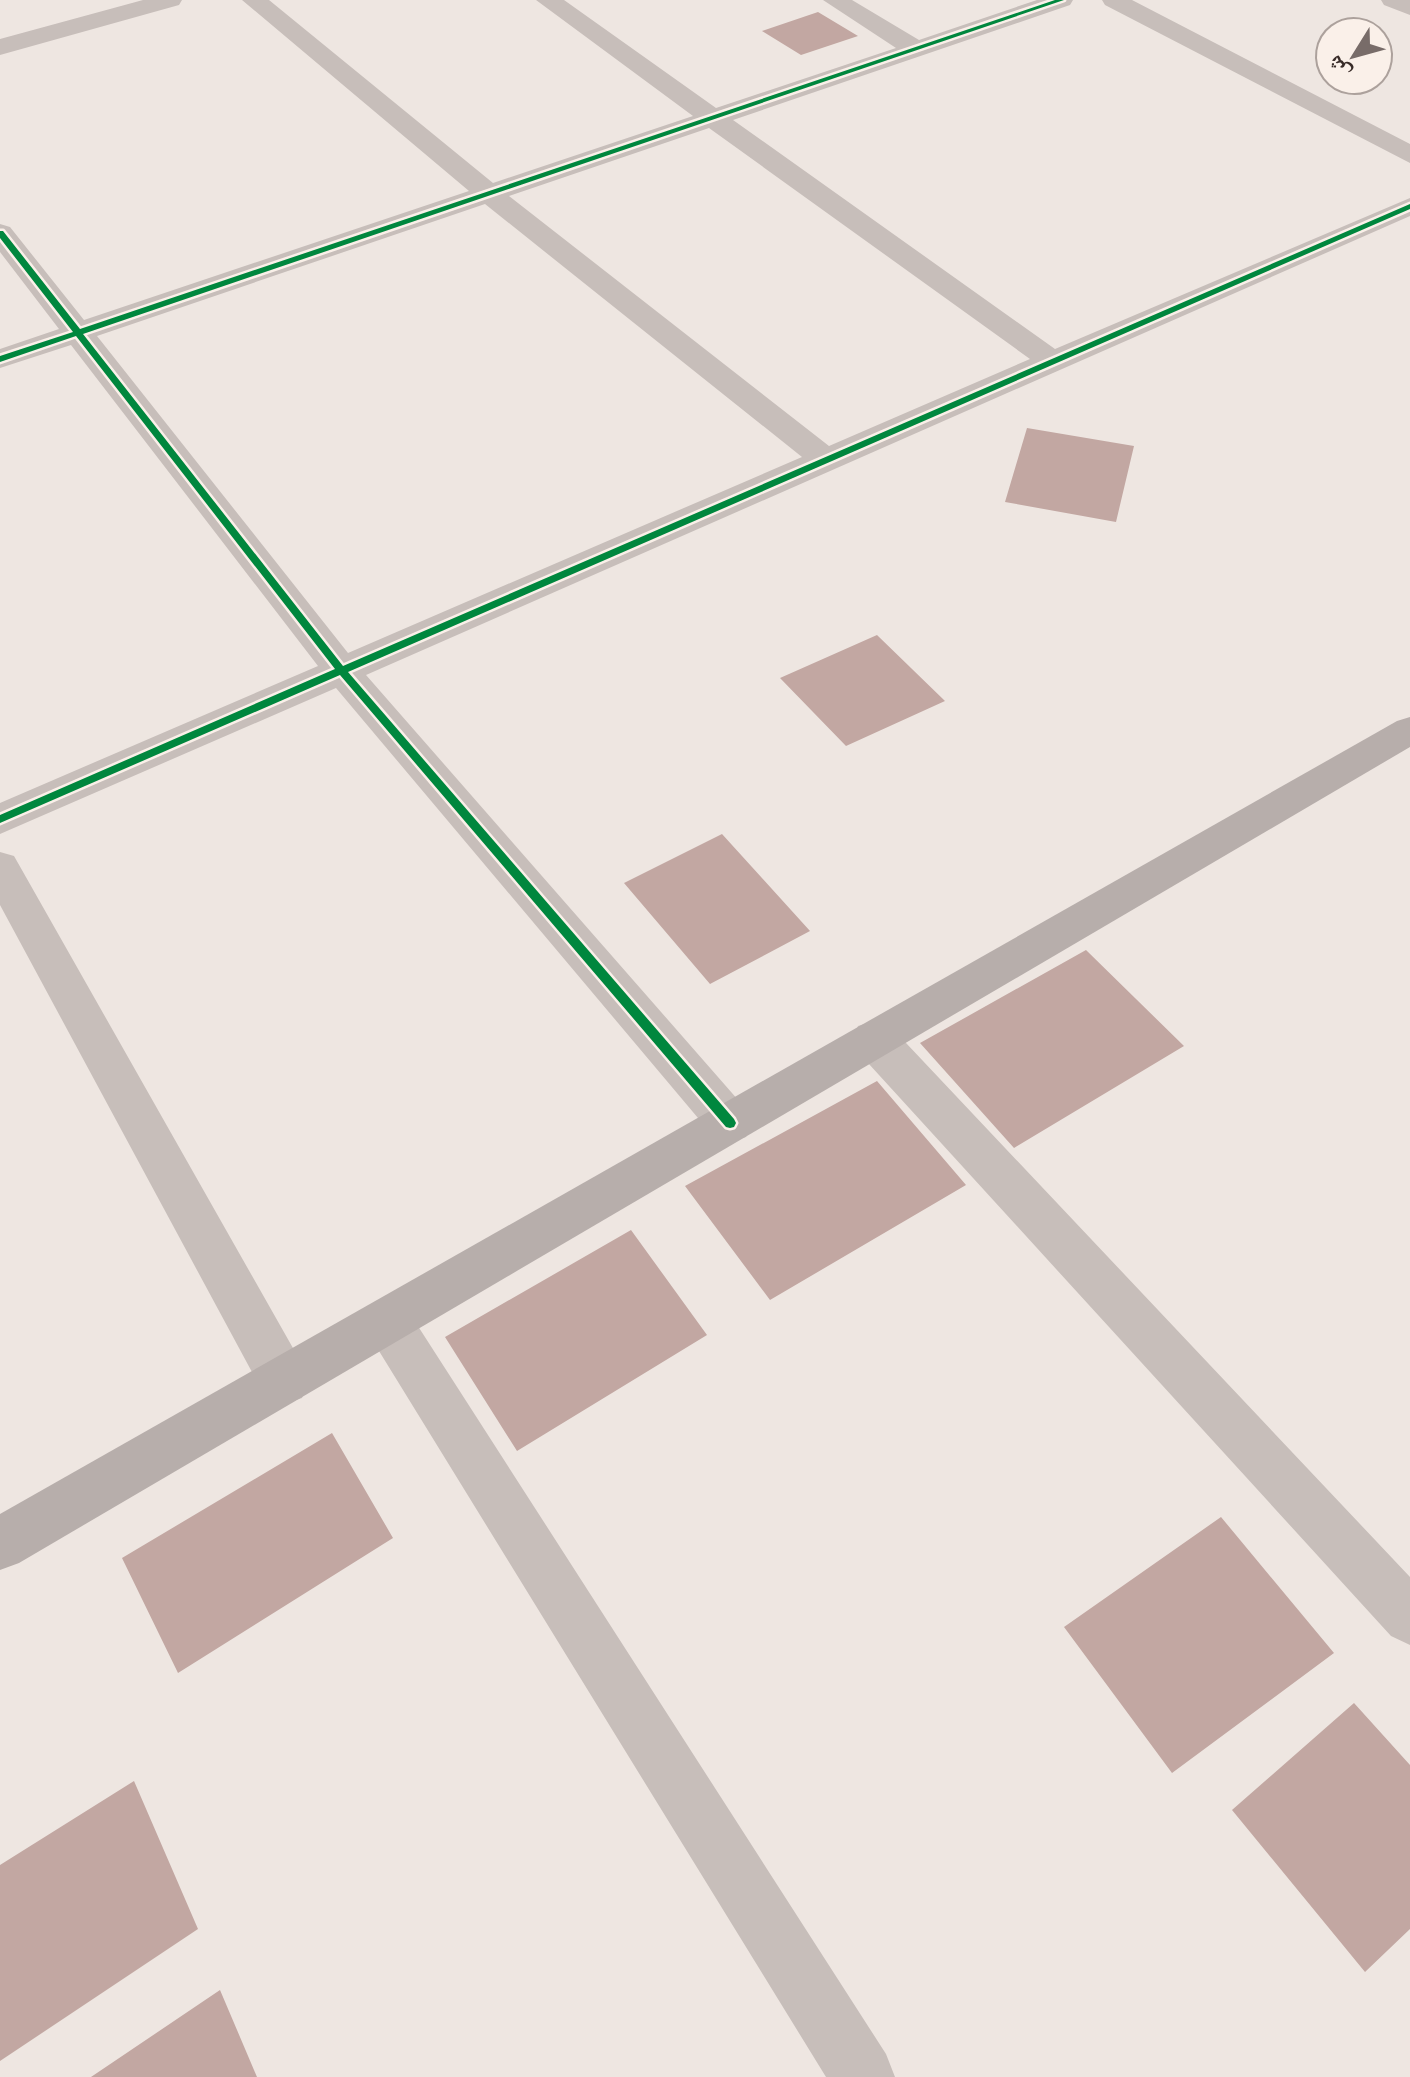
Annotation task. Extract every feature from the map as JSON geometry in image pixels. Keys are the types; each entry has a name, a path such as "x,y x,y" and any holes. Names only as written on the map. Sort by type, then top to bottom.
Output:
{"main road":[{"path":"0,1544 1410,730"}],"street":[{"path":"0,47 170,0"},
{"path":"254,0 489,194 826,460"},
{"path":"548,0 1052,361"},
{"path":"835,0 916,49"},
{"path":"0,359 1061,0"},
{"path":"1114,0 1410,155"},
{"path":"0,819 1410,206"},
{"path":"0,233 341,670 730,1123"},
{"path":"0,867 284,1381"},
{"path":"874,1039 1410,1617"},
{"path":"388,1322 863,2077"}],"building":[{"path":"818,12 858,36 801,55 762,31"},
{"path":"1027,428 1134,446 1116,522 1005,502"},
{"path":"877,635 945,701 846,746 780,678"},
{"path":"722,834 810,931 710,984 624,883"},
{"path":"1086,950 1184,1046 1014,1148 920,1043"},
{"path":"877,1081 966,1185 770,1300 685,1186"},
{"path":"631,1230 707,1335 517,1451 445,1337"},
{"path":"332,1433 393,1538 178,1673 122,1558"},
{"path":"1221,1517 1334,1653 1172,1773 1064,1627"},
{"path":"1354,1703 1410,1765 1410,1929 1365,1972 1232,1810"},
{"path":"134,1781 198,1929 0,2061 0,1865"},
{"path":"220,1990 257,2077 91,2077"}],"cycle path":[{"path":"0,359 1061,0"},
{"path":"0,819 1410,206"},
{"path":"0,233 341,670 730,1123"}]}
